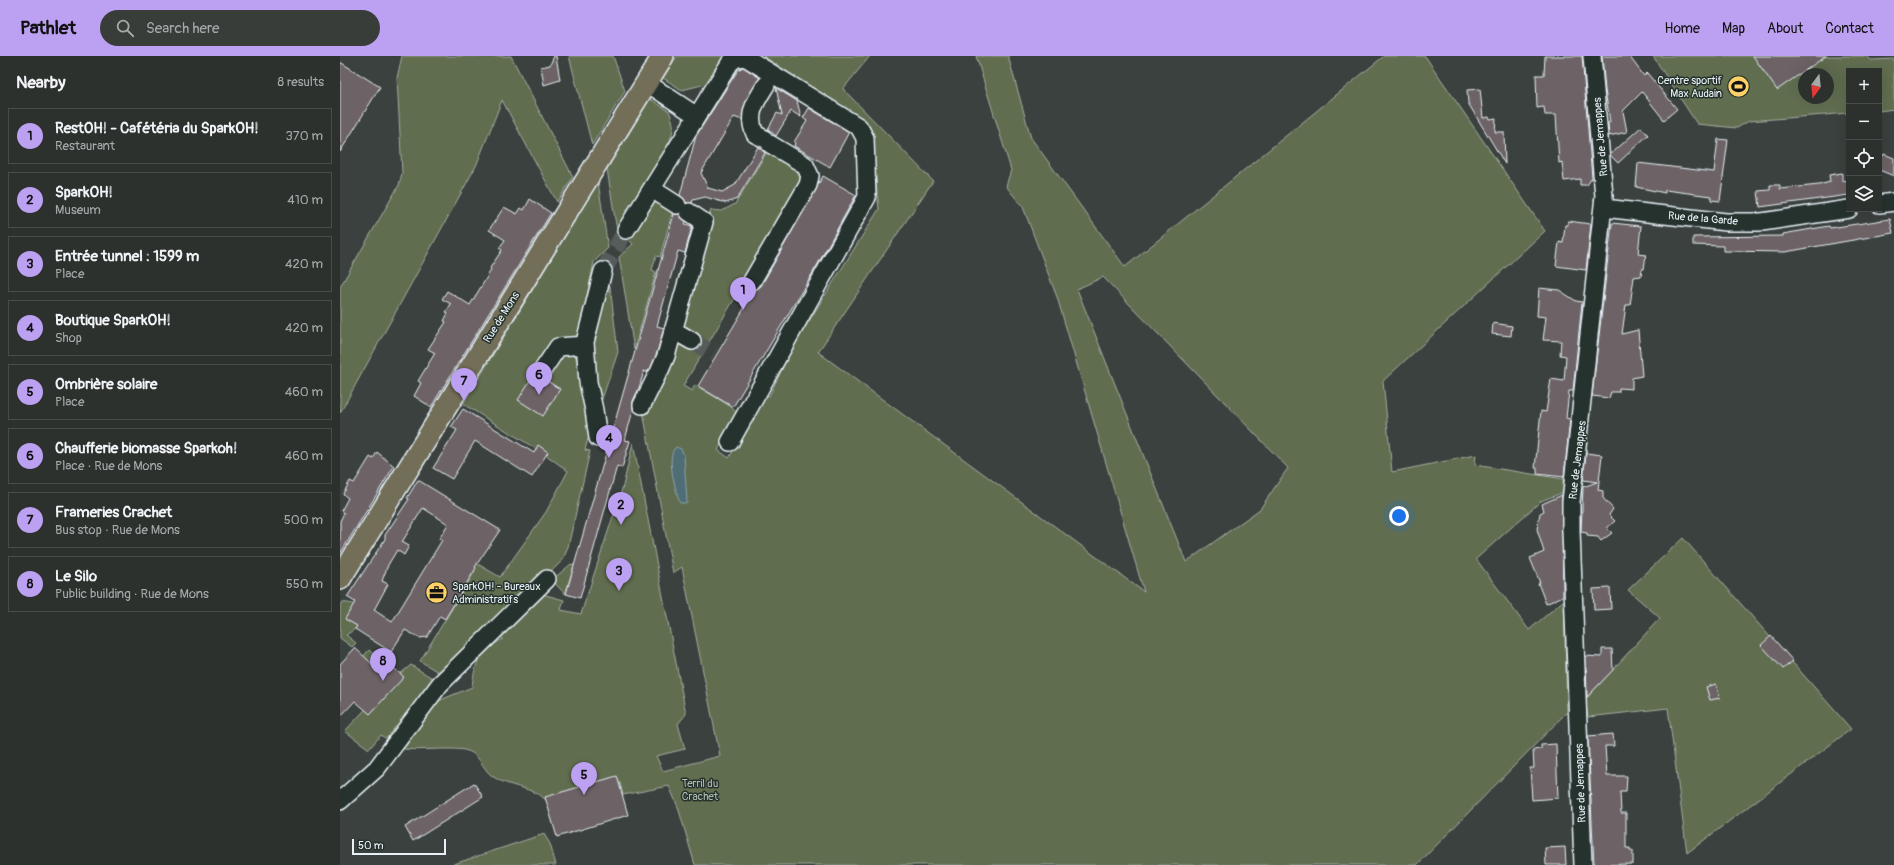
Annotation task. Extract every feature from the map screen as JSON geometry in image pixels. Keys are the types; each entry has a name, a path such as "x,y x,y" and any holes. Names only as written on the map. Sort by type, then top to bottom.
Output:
{"main road":[{"name":"Rue de Mons","path":"340,580 663,56"}],"street":[{"name":"Rue de Jemappes","path":"1583,865 1571,502 1604,208 1602,166 1592,56"},
{"path":"626,230 730,63 736,58 745,57 770,78 859,127 864,138 867,197 730,442"},
{"path":"752,281 808,186 810,176 805,165 755,134 751,116 754,105 770,78"},
{"path":"647,83 697,116"},
{"path":"642,405 666,356 704,222 652,189"},
{"path":"1882,204 1894,202"},
{"name":"Rue de la Garde","path":"1604,208 1726,222 1762,222 1846,209"},
{"path":"598,438 588,382 585,345 603,271"},
{"path":"673,330 692,341"},
{"path":"540,374 558,347 585,345"},
{"path":"340,801 377,768 440,684 546,579"}],"green space":[{"path":"402,56 511,56 573,177 557,202 502,100 476,166 340,413 340,287 399,185 402,173 397,78"},
{"path":"569,56 613,56 625,91 592,145"},
{"path":"677,56 726,56 718,64 706,84 682,90 663,78"},
{"name":"Terril du Crachet","path":"763,56 870,56 843,89 933,181 818,352 1144,592 1057,297 1023,207 1006,186 1011,170 976,56 1008,56 1031,138 1125,267 1384,56 1425,56 1545,231 1383,381 1392,472 1476,455 1475,465 1563,479 1564,492 1541,501 1476,559 1529,630 1564,600 1567,712 1417,865 695,865 678,807 669,786 623,795 620,783 547,801 535,792 498,780 488,772 477,757 469,751 457,749 412,750 400,748 431,704 472,687 475,670 480,658 489,648 503,639 495,631 535,592 564,600 561,610 581,614 623,486 633,443 686,714 678,724 685,749 656,756 663,771 720,756 682,567 673,573 643,412 673,355 711,210 722,211 735,204 770,147 798,164 804,181 683,386 692,391 695,385 730,406 737,413 718,450 729,458 765,395 769,396 794,345 879,209 870,134 832,102","holes":["1103,277 1288,468 1260,509 1186,562 1077,289"]},
{"name":"Centre sportif Max Audain","path":"1653,56 1867,56 1871,60 1894,59 1894,109 1882,111 1882,68 1846,68 1846,113 1749,121 1737,128 1697,124"},
{"path":"650,99 669,111 673,122 673,129 665,154 658,167 642,195 618,230 607,169"},
{"path":"598,182 608,248 594,262 575,353 591,428 585,450 590,451 568,547 563,560 443,675 420,661 475,571 445,545 500,577 546,512 568,471 546,455 463,404"},
{"path":"652,195 673,210 660,257 656,256 652,270 656,272 634,350 619,257 633,244 627,238"},
{"path":"607,282 610,286 618,352 600,405 591,344"},
{"path":"1683,538 1851,729 1687,853 1668,708 1588,717 1585,700 1660,618 1628,590"},
{"path":"571,564 574,565 565,594 552,580"},
{"path":"342,602 369,607 355,629 346,635 356,643 352,647 340,638 340,605"},
{"path":"369,650 385,665 376,675 360,660"},
{"path":"411,665 437,681 400,732 385,738 381,735 369,749 345,731 394,679"},
{"path":"544,834 550,844 556,865 451,865"}],"water":[{"path":"676,447 681,449 684,455 687,503 680,503 679,501 672,473 671,458"}],"building":[{"path":"554,56 556,56 560,80 544,85 541,67 550,65"},
{"path":"1545,56 1582,56 1592,178 1587,185 1580,185 1580,179 1564,181 1562,162 1559,163 1556,115 1545,115 1544,107 1537,108 1536,75 1544,75"},
{"path":"1602,56 1629,56 1644,76 1647,73 1677,109 1664,120 1642,92 1623,111 1627,132 1609,136 1608,123 1610,122"},
{"path":"1753,56 1826,56 1809,68 1798,68 1798,75 1777,90"},
{"path":"340,62 380,87 340,152"},
{"path":"743,67 760,78 747,98 742,120 734,117 701,173 708,188 722,192 735,185 758,147 765,153 737,199 726,203 705,197 693,200 692,203 686,203 680,195 696,136 738,70"},
{"path":"776,88 797,101 801,117 791,111 776,136 768,129 777,113 782,115"},
{"path":"1480,89 1483,118 1496,118 1495,132 1504,132 1505,164 1468,103 1467,90"},
{"path":"809,108 849,132 830,167 794,146 794,142 807,121 803,118"},
{"path":"1641,127 1648,135 1618,163 1610,155"},
{"path":"1718,139 1728,140 1720,201 1711,200 1711,196 1665,190 1665,193 1636,187 1638,163 1714,172"},
{"path":"1884,154 1894,158 1894,176 1882,171"},
{"path":"1842,173 1842,181 1846,180 1846,195 1760,207 1758,191 1770,190 1770,185 1780,185 1780,189 1819,185 1830,182 1829,175"},
{"path":"823,176 856,195 818,264 733,407 698,386 755,290 761,286"},
{"path":"530,199 551,213 431,407 414,396 421,383 418,381 435,353 428,349 446,322 444,321 448,313 446,312 451,304 442,299 447,291 470,305 487,277 491,269 490,268 502,250 499,248 505,240 489,230 504,207 517,214 521,208 524,210"},
{"path":"674,214 680,214 686,222 685,224 692,226 685,253 678,251 657,326 664,328 657,353 651,368 647,372 644,371 633,401 633,410 625,440 630,441 622,468 617,466 580,598 566,594"},
{"path":"1890,219 1893,233 1785,252 1723,251 1723,246 1693,245 1693,237 1783,236 1783,234 1829,226 1830,228"},
{"path":"1568,221 1591,224 1586,270 1556,266 1559,242 1563,243 1565,225 1568,225"},
{"path":"1612,223 1641,226 1638,254 1646,255 1644,269 1642,269 1641,276 1634,277 1630,305 1626,305 1622,334 1638,330 1642,376 1632,378 1632,389 1619,388 1619,392 1611,392 1609,398 1592,396"},
{"path":"1539,288 1559,290 1576,301 1582,302 1573,391 1569,391 1566,418 1570,419 1564,477 1537,474 1537,468 1535,468 1541,411 1546,412 1551,379 1564,381 1566,356 1560,355 1561,341 1543,340 1546,317 1537,316"},
{"path":"1493,323 1512,326 1511,336 1492,334"},
{"path":"531,379 539,384 547,381 560,389 543,416 518,400"},
{"path":"463,409 534,453 538,445 548,452 532,477 475,441 452,479 433,468 457,430 451,427"},
{"path":"377,452 394,466 340,554 340,521 344,513 341,511 348,498 343,494 350,481 354,483 370,457 373,459"},
{"path":"1586,453 1602,455 1598,490 1603,491 1603,498 1613,509 1609,515 1615,521 1607,528 1612,533 1601,541 1598,537 1587,536 1587,533 1581,532 1583,487 1597,482 1583,480"},
{"path":"418,480 500,530 475,567 476,568 445,619 440,616 427,637 420,638 405,630 391,652 355,629 357,626 345,619 355,602 347,597 385,539 385,535 409,499 407,498","holes":["423,508 448,524 439,539 442,540 392,622 374,610 388,584 382,581 388,565 397,550 404,555 409,546 402,542"]},
{"path":"1562,495 1563,596 1546,604 1538,583 1540,583 1530,558 1544,552 1537,529 1540,513 1544,511 1542,504"},
{"path":"1610,588 1611,609 1594,610 1593,589"},
{"path":"1771,636 1793,661 1783,669 1761,645"},
{"path":"355,648 381,672 389,664 404,677 370,714 355,701 340,717 340,664"},
{"path":"1602,649 1612,649 1613,670 1587,697 1586,656 1602,657"},
{"path":"1716,684 1720,698 1710,700 1706,687"},
{"path":"1613,734 1614,746 1605,746 1607,776 1627,776 1626,792 1620,792 1621,813 1626,813 1626,848 1630,848 1630,851 1633,851 1633,864 1594,865 1588,736"},
{"path":"1556,744 1558,798 1532,800 1530,768 1534,768 1533,750 1541,749 1541,745"},
{"path":"617,776 628,815 557,837 545,797"},
{"path":"474,783 483,797 413,841 405,827"},
{"path":"1565,847 1566,865 1546,865 1545,848"}],"tunnel":[{"path":"603,271 626,230"},
{"path":"692,341 714,354"}],"place":[{"name":"Centre sportif Max Audain","path":"1738,86"},
{"name":"RestOH! - Cafétéria du SparkOH!","path":"743,310"},
{"name":"Chaufferie biomasse Sparkoh!","path":"539,395"},
{"name":"Frameries Crachet","path":"464,401"},
{"name":"Boutique SparkOH!","path":"609,458"},
{"name":"SparkOH!","path":"621,525"},
{"name":"Entrée tunnel : 1599 m","path":"619,591"},
{"name":"SparkOH! - Bureaux Administratifs","path":"436,592"},
{"name":"Le Silo","path":"383,681"},
{"name":"Ombrière solaire","path":"584,795"}]}
